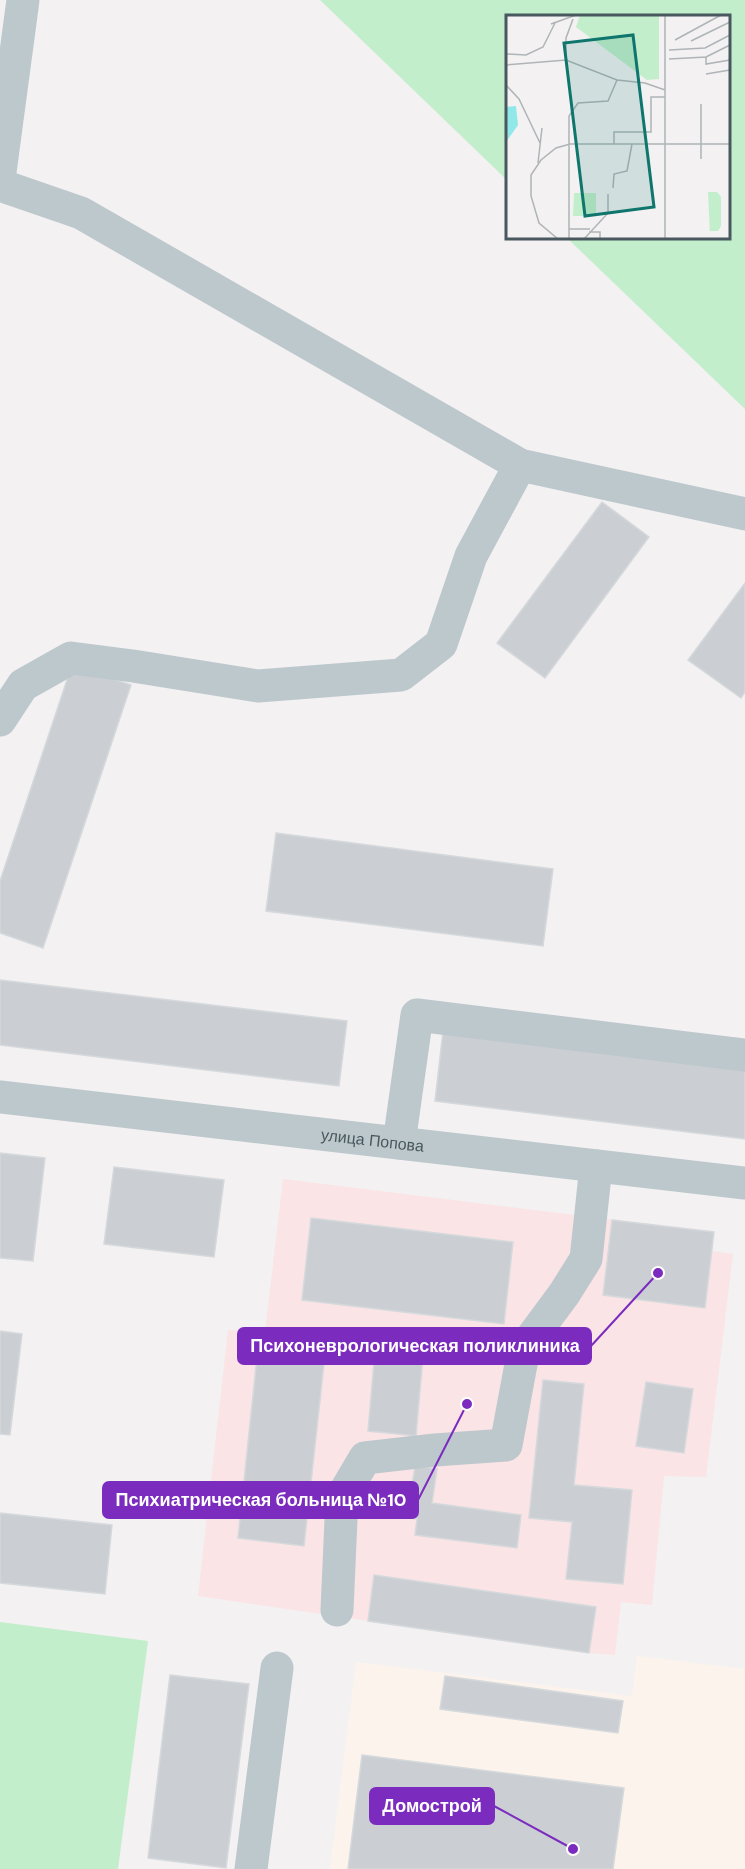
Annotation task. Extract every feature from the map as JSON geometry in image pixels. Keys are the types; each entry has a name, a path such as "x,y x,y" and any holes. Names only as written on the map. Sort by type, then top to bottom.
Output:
{"street":[{"path":"0,172 23,0"},
{"path":"0,185 81,213 520,465 745,514"},
{"path":"0,720 23,685 71,658 258,686 400,675 441,644 471,556 520,465"},
{"path":"399,1143 417,1015 745,1055"},
{"name":"улица Попова","path":"0,1097 745,1183"},
{"path":"337,1610 342,1497 365,1458 506,1445 524,1348 564,1294 586,1259 596,1166"},
{"path":"251,1869 277,1668"}],"shaded area":[{"path":"283,1179 714,1232 712,1251 733,1254 706,1477 664,1476 652,1605 621,1602 615,1655 198,1596 228,1330 265,1332"},
{"path":"637,1656 745,1669 745,1869 330,1869 356,1662 632,1696"}],"green space":[{"path":"320,0 745,0 745,409 567,238 730,238 730,15 506,15 506,179"},
{"path":"0,1622 148,1641 118,1869 0,1869"}],"building":[{"path":"602,502 649,537 545,678 497,643"},
{"path":"745,583 745,692 741,698 688,660"},
{"path":"72,665 131,685 43,948 0,933 0,881"},
{"path":"276,833 553,869 543,946 266,911"},
{"path":"0,980 347,1021 339,1086 0,1045"},
{"path":"443,1031 745,1067 745,1139 435,1101"},
{"path":"0,1153 45,1158 33,1261 0,1258"},
{"path":"114,1167 224,1180 214,1257 104,1244"},
{"path":"311,1218 513,1242 504,1324 302,1300"},
{"path":"612,1220 714,1232 705,1308 603,1295"},
{"path":"0,1331 22,1334 10,1435 0,1434"},
{"path":"375,1351 423,1356 416,1436 368,1431"},
{"path":"257,1357 324,1364 304,1546 238,1538"},
{"path":"543,1380 584,1384 574,1485 632,1490 623,1584 566,1579 572,1522 529,1518"},
{"path":"646,1382 693,1389 684,1453 636,1446"},
{"path":"415,1466 437,1469 432,1503 521,1515 517,1548 415,1535 417,1519 387,1515 391,1483 412,1485"},
{"path":"0,1513 112,1525 105,1594 0,1583"},
{"path":"374,1575 596,1607 589,1653 368,1621"},
{"path":"170,1675 249,1684 226,1868 148,1858"},
{"path":"445,1676 623,1701 618,1733 440,1709"},
{"path":"362,1755 624,1788 613,1869 348,1869"}],"place":[{"name":"Психоневрологическая поликлиника","path":"658,1273"},
{"name":"Психиатрическая больница №10","path":"467,1404"},
{"name":"Домострой","path":"573,1849"}]}
